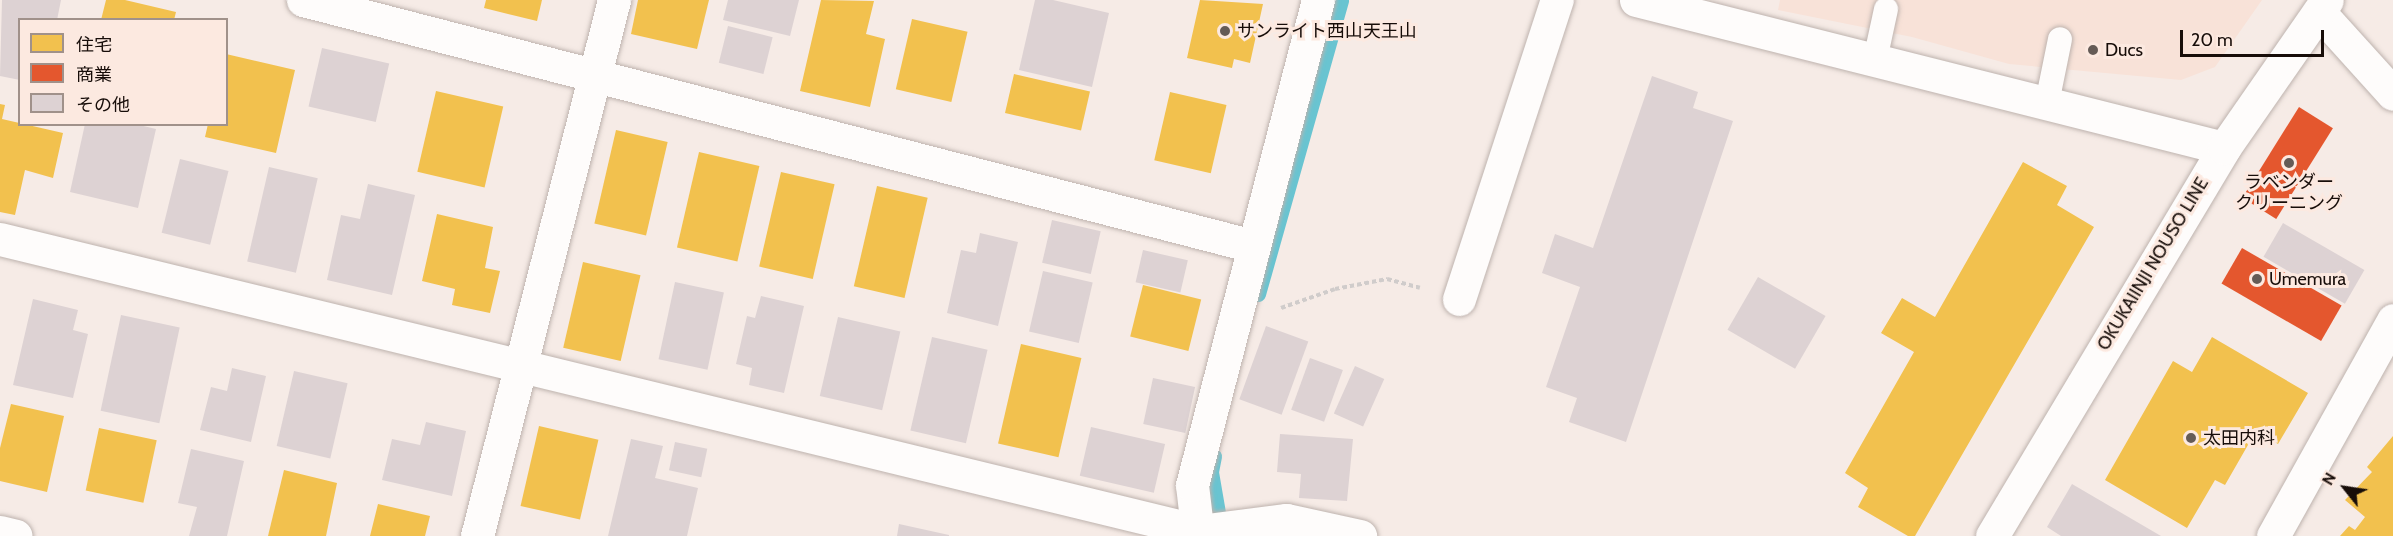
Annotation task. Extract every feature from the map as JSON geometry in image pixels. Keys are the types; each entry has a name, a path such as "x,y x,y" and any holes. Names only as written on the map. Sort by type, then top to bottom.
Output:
{"street":[{"path":"303,0 1253,246"},
{"path":"477,536 614,0"},
{"path":"1199,533 1192,485 1318,0"},
{"path":"1459,299 1557,0"},
{"path":"1636,0 2224,148"},
{"path":"2323,6 2393,94"},
{"name":"OKUKAIINJI NOUSO LINE","path":"1992,536 2224,148 2323,6"},
{"path":"0,239 1199,533 1286,520 1360,536"},
{"path":"2273,536 2393,320"},
{"path":"0,532 16,536"}],"lane":[{"path":"1875,60 1886,9"},
{"path":"2047,103 2060,39"}],"path":[{"path":"1279,309 1335,290 1387,279 1459,299"}],"shaded area":[{"name":"Ducs","path":"1780,0 2262,0 2215,67 2181,80 2009,64 1912,37 1778,10"}],"building: 住宅":[{"path":"106,0 125,0 176,12 174,18 102,18"},
{"path":"486,0 542,0 537,21 484,8"},
{"path":"638,0 709,0 697,49 631,34"},
{"path":"821,0 874,1 866,34 885,39 870,107 800,91"},
{"name":"サンライト西山天王山","path":"1200,0 1263,4 1250,63 1234,59 1232,68 1187,58"},
{"path":"912,19 968,32 951,102 896,89"},
{"path":"228,54 295,70 276,153 205,137 208,126 228,126"},
{"path":"1014,74 1090,92 1081,131 1005,113"},
{"path":"436,91 503,107 485,187 417,172"},
{"path":"1170,92 1227,105 1211,173 1154,160"},
{"path":"0,104 5,105 2,119 18,123 18,126 32,126 63,133 53,178 25,170 15,215 0,212"},
{"path":"616,130 668,142 646,235 594,224"},
{"path":"699,152 759,166 737,261 677,247"},
{"path":"2023,162 2067,186 2057,205 2094,227 1915,536 1908,536 1858,507 1868,488 1845,473 1914,352 1881,333 1902,298 1935,317"},
{"path":"781,172 835,184 813,279 759,267"},
{"path":"877,186 928,198 904,298 854,286"},
{"path":"437,214 493,227 485,268 500,271 490,313 452,305 455,289 422,281"},
{"path":"583,262 640,275 621,361 563,348"},
{"path":"1143,285 1201,300 1188,351 1130,336"},
{"name":"太田内科","path":"2212,337 2308,393 2278,444 2256,431 2225,485 2215,480 2187,528 2105,480 2173,361 2192,372"},
{"path":"1021,344 1081,358 1058,457 998,443"},
{"path":"11,404 64,416 47,492 0,481 0,448"},
{"path":"539,426 598,440 580,520 521,506"},
{"path":"99,428 157,440 143,503 86,491"},
{"path":"2393,436 2393,536 2340,536 2349,526 2355,530 2365,517 2345,500 2372,472 2367,467"},
{"path":"284,470 337,483 326,536 268,536"},
{"path":"378,504 430,516 425,536 370,536"}],"building: 商業":[{"name":"ラベンダー クリーニング","path":"2299,107 2333,128 2276,219 2242,198"},
{"path":"2242,248 2342,306 2321,341 2222,284"}],"building: その他":[{"path":"2,0 61,0 57,18 18,18 18,80 0,76"},
{"path":"728,0 799,0 790,36 723,20"},
{"path":"1035,0 1053,0 1109,13 1092,87 1019,70"},
{"path":"728,26 773,37 763,74 719,63"},
{"path":"322,48 389,64 376,122 309,106"},
{"path":"1652,76 1698,92 1693,108 1733,121 1626,442 1569,422 1577,398 1546,387 1580,287 1542,273 1555,234 1593,248"},
{"path":"85,126 143,126 156,129 138,208 70,192"},
{"path":"180,159 229,171 210,245 162,233"},
{"path":"269,167 318,178 296,273 247,262"},
{"path":"368,184 415,195 392,295 327,280 341,215 360,219"},
{"path":"1052,220 1101,231 1091,274 1042,263"},
{"path":"2283,223 2364,270 2345,304 2264,257"},
{"path":"980,233 1018,242 998,326 947,313 961,250 976,253"},
{"path":"1143,250 1188,260 1180,293 1136,282"},
{"path":"1043,271 1093,282 1079,343 1029,331"},
{"path":"1758,277 1826,316 1795,369 1728,330"},
{"path":"675,282 724,292 707,370 659,359"},
{"path":"761,296 804,306 784,393 749,385 752,368 736,364 747,316 755,318"},
{"path":"33,299 78,310 73,330 88,334 73,398 13,385"},
{"path":"121,315 180,327 159,423 101,411"},
{"path":"838,317 900,331 882,410 820,396"},
{"path":"1266,326 1308,341 1282,415 1239,399"},
{"path":"932,337 988,350 966,443 910,431"},
{"path":"1310,358 1343,370 1324,422 1291,410"},
{"path":"1355,366 1384,379 1363,427 1334,414"},
{"path":"232,368 266,376 251,442 200,430 211,387 227,391"},
{"path":"294,371 348,383 330,458 277,446"},
{"path":"1153,378 1195,387 1185,433 1143,424"},
{"path":"426,422 466,431 452,496 382,480 392,439 420,445"},
{"path":"1091,427 1165,444 1154,493 1080,476"},
{"path":"1280,434 1353,439 1347,501 1299,498 1301,474 1277,472"},
{"path":"631,439 663,446 655,478 698,488 687,536 608,536"},
{"path":"675,442 707,449 701,477 669,470"},
{"path":"191,449 244,461 227,536 189,536 197,507 178,503"},
{"path":"2072,484 2161,536 2061,536 2047,527"},
{"path":"899,524 949,535 949,536 897,536"}],"waterway":[{"path":"1258,294 1341,0"},
{"path":"1214,456 1211,472 1221,530"}],"place":[{"name":"サンライト西山天王山","path":"1225,31"},
{"name":"Ducs","path":"2093,50"},
{"name":"ラベンダー クリーニング","path":"2289,163"},
{"name":"Umemura","path":"2257,279"},
{"name":"太田内科","path":"2191,438"}]}
